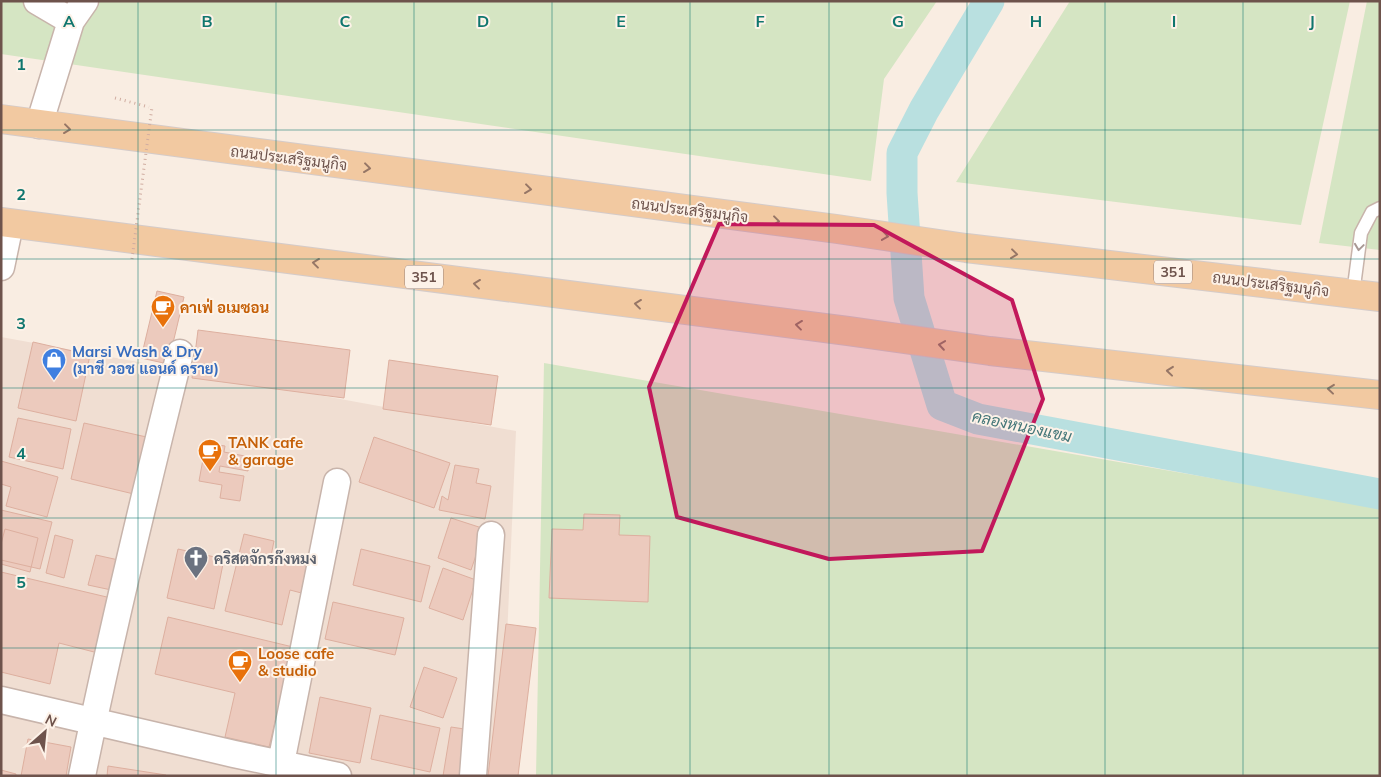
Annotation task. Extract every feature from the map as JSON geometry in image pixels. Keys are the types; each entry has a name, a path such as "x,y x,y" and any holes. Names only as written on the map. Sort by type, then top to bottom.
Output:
{"main road":[{"name":"ถนนประเสริฐมนูกิจ","path":"1,120 837,229 966,248 1380,297"},
{"name":"351","path":"5,223 848,331 990,351 1380,395"}],"street":[{"path":"37,1 78,11 39,125"},
{"path":"1,267 5,223"},
{"path":"82,776 145,494 180,352"},
{"path":"281,763 338,482"},
{"path":"473,776 491,535"},
{"path":"1,700 93,722 233,765 281,763 338,776"}],"lane":[{"path":"1353,294 1361,233 1372,212 1380,208"}],"path":[{"path":"115,98 152,107 132,259"}],"highlighted area":[{"path":"719,224 874,225 1012,300 1043,399 982,551 829,559 677,517 649,387"}],"shaded area":[{"path":"1,337 516,431 501,776 1,776"}],"green space":[{"path":"1,1 937,1 884,79 871,181 1,54"},
{"path":"1070,1 1350,1 1301,225 956,182"},
{"path":"1367,1 1380,1 1380,250 1319,243"},
{"path":"544,363 1380,507 1380,776 536,776"}],"building":[{"name":"คาเฟ่ อเมซอน","path":"157,291 184,297 168,364 141,358"},
{"path":"198,330 350,350 344,398 192,378"},
{"name":"Marsi Wash & Dry (มาชี วอช แอนด์ ดราย)","path":"33,342 90,355 76,421 18,408"},
{"path":"389,360 498,376 491,425 383,409"},
{"path":"18,418 71,429 63,469 9,457"},
{"path":"84,423 151,438 138,495 71,479"},
{"path":"374,437 450,463 434,508 359,482"},
{"name":"TANK cafe & garage","path":"206,443 225,446 224,452 250,457 248,471 220,466 219,472 244,476 240,501 220,498 222,485 199,481"},
{"path":"1,461 58,477 47,517 6,506 11,487 1,484"},
{"path":"455,465 479,469 476,483 491,486 485,519 439,510 442,496 448,500"},
{"path":"1,510 52,522 40,569 1,560"},
{"path":"584,514 620,515 619,535 650,536 648,602 549,598 552,529 583,530"},
{"path":"451,518 485,529 471,570 438,558"},
{"path":"5,529 38,538 30,572 1,564 1,544"},
{"path":"244,534 274,541 271,556 316,568 309,595 290,590 282,625 225,611"},
{"path":"55,535 73,540 64,578 46,573"},
{"name":"คริสตจักรก๊งหมง","path":"178,549 224,559 214,609 167,598"},
{"path":"361,549 430,566 421,602 353,585"},
{"path":"96,555 123,561 116,591 88,585"},
{"path":"443,568 476,580 463,620 429,608"},
{"path":"1,572 111,598 98,653 59,643 50,684 1,672"},
{"path":"333,602 404,618 395,655 325,639"},
{"name":"Loose cafe & studio","path":"168,617 293,647 269,747 225,737 235,693 155,674"},
{"path":"506,624 536,628 518,776 488,776"},
{"path":"424,667 457,678 443,718 410,707"},
{"path":"320,697 371,708 360,763 309,753"},
{"path":"380,715 440,728 430,772 371,759"},
{"path":"451,727 471,730 463,776 443,776"},
{"path":"28,739 71,747 66,776 21,776"},
{"path":"108,766 166,775 166,776 107,776"},
{"path":"1,770 16,774 16,776 1,776"}],"waterway":[{"name":"คลองหนองแขม","path":"989,1 924,110 902,153 902,193 909,298 942,405 978,419 1380,494"}],"place":[{"name":"คาเฟ่ อเมซอน","path":"163,328"},
{"name":"Marsi Wash & Dry (มาชี วอช แอนด์ ดราย)","path":"54,381"},
{"name":"TANK cafe & garage","path":"210,472"},
{"name":"คริสตจักรก๊งหมง","path":"196,579"},
{"name":"Loose cafe & studio","path":"240,683"}]}
